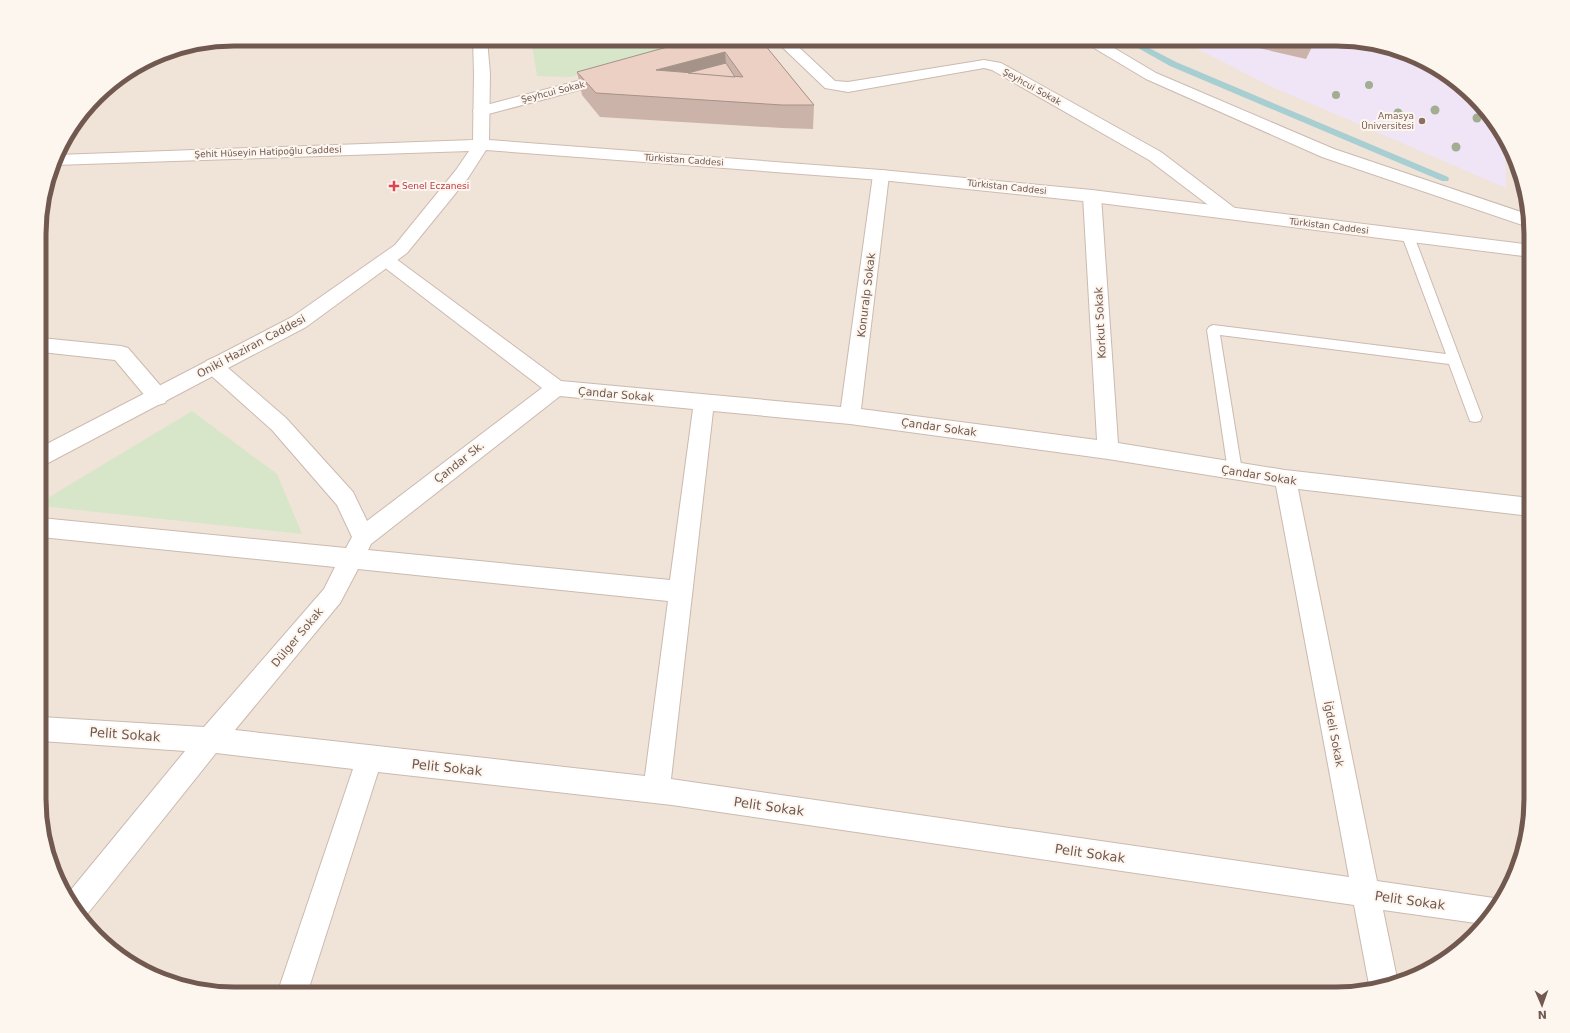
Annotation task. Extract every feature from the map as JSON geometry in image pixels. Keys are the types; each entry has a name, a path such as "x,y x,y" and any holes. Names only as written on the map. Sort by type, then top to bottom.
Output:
{"street":[{"path":"480,46 482,74 481,145"},
{"name":"Şeyhcui Sokak","path":"789,46 830,85 848,87 984,64 996,66 1155,156 1230,213"},
{"path":"1101,46 1151,76 1328,153 1524,219"},
{"name":"Şeyhcui Sokak","path":"482,110 619,76"},
{"name":"Türkistan Caddesi","path":"481,145 881,175 1092,196 1524,251"},
{"name":"Şehit Hüseyin Hatipoğlu Caddesi","path":"61,160 481,145"},
{"name":"Oniki Haziran Caddesi","path":"46,455 299,322 386,260 401,249 462,174 481,145"},
{"name":"Konuralp Sokak","path":"850,416 881,175"},
{"name":"Korkut Sokak","path":"1092,196 1108,450"},
{"path":"386,260 556,388"},
{"path":"46,346 121,353 158,396"},
{"path":"213,366 279,424 345,499 363,537"},
{"name":"Çandar Sokak","path":"556,388 850,416 1108,450 1285,479 1524,506"},
{"name":"Çandar Sk.","path":"363,537 556,388"},
{"path":"656,791 704,402"},
{"name":"İğdeli Sokak","path":"1285,479 1383,981"},
{"path":"46,527 681,592"},
{"name":"Dülger Sokak","path":"78,903 210,740 332,596 363,537"},
{"name":"Pelit Sokak","path":"46,729 210,740 656,791 1486,911"},
{"path":"294,987 369,759"}],"lane":[{"path":"1408,236 1475,417"},
{"path":"1235,471 1213,330 1454,360"}],"shaded area":[{"path":"222,46 1348,46 1385,52 1408,60 1430,71 1469,101 1499,140 1510,162 1518,185 1524,222 1524,811 1518,848 1510,871 1499,893 1469,932 1430,962 1408,973 1385,981 1348,987 222,987 185,981 162,973 140,962 101,932 71,893 60,871 52,848 46,811 46,222 52,185 65,151 85,120 101,101 140,71 162,60 185,52"},
{"name":"Amasya Üniversitesi","path":"1192,46 1348,46 1385,52 1408,60 1430,71 1450,85 1469,101 1485,120 1505,152 1506,188 1270,86"}],"green space":[{"path":"532,46 699,46 637,63 569,77 537,76"},
{"path":"192,411 277,474 302,534 46,507 46,499"}],"building":[{"path":"671,46 766,46 814,105 782,105 596,93 577,72","holes":["725,52 743,77 656,70"]},
{"path":"726,63 735,77 688,73"}],"waterway":[{"path":"1139,46 1173,64 1445,179"}],"place":[{"name":"Amasya Üniversitesi","path":"1422,121"},
{"name":"Senel Eczanesi","path":"394,186"}]}
